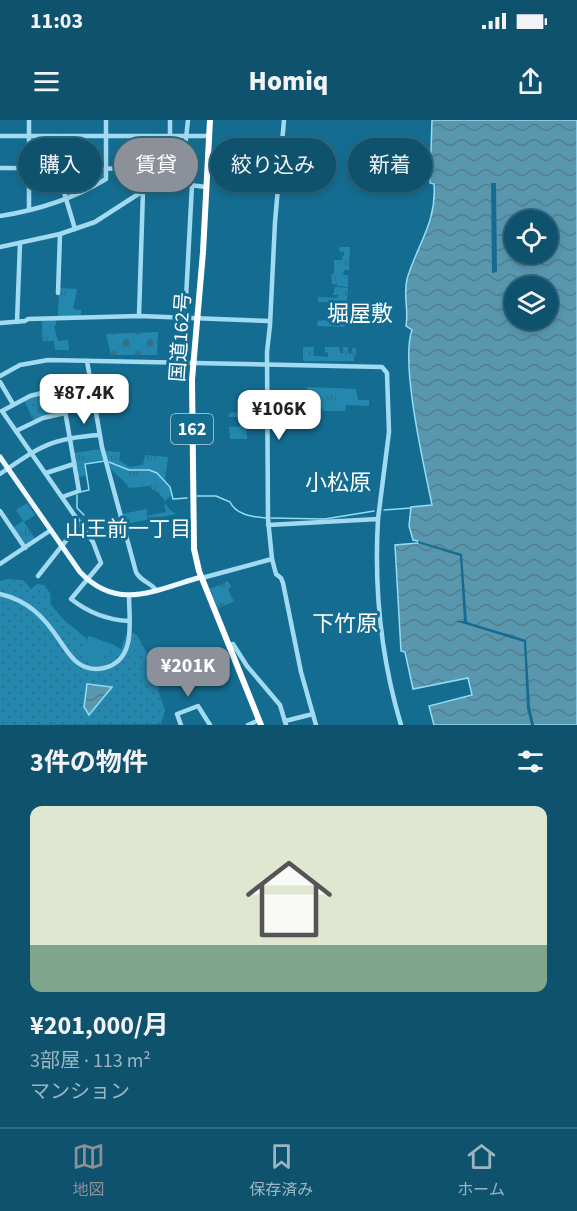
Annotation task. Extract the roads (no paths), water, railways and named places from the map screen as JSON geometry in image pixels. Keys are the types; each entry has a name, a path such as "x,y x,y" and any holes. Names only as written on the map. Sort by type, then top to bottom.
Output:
{"highway":[{"name":"国道162号","path":"210,120 193,364 194,549 201,578 260,723"}],"main road":[{"path":"0,457 87,579 104,591 129,596 201,578"}],"street":[{"path":"29,120 29,135"},
{"path":"0,216 29,210 81,194 106,178 106,120"},
{"path":"170,120 170,136"},
{"path":"185,136 188,120"},
{"path":"284,120 275,222 267,364 268,520 272,559 276,574 281,578 298,662 316,725"},
{"path":"0,136 208,136"},
{"path":"0,168 18,168"},
{"path":"102,168 114,168"},
{"path":"198,186 206,187"},
{"path":"29,192 29,210"},
{"path":"64,192 75,229"},
{"path":"0,247 75,229 107,215 142,192"},
{"path":"139,316 143,192"},
{"path":"185,317 192,192"},
{"path":"58,293 60,234"},
{"path":"17,322 20,243"},
{"path":"0,323 28,319 139,316 270,321"},
{"path":"0,376 20,365 38,361 379,366 386,370 388,432 378,519 377,566 380,627 390,684 401,725"},
{"path":"87,361 100,435 136,572 156,590"},
{"path":"0,382 13,404"},
{"path":"62,497 79,491 61,388 37,393 2,411 93,542 101,563 71,599 98,616 129,621"},
{"path":"16,431 43,418 65,413"},
{"path":"0,474 31,452 49,443 69,438 100,435"},
{"path":"46,473 74,464"},
{"path":"0,511 25,548"},
{"path":"268,520 378,519"},
{"path":"38,576 80,523"},
{"path":"0,564 51,530"},
{"path":"201,578 272,559"},
{"path":"0,594 17,599 33,608 46,620 74,659 90,668 110,666 124,655 129,643 129,596"},
{"path":"229,645 233,644 247,666 280,705 285,723 313,714"},
{"path":"181,725 177,714 198,706 210,725"},
{"path":"248,725 260,723"}],"water":[{"path":"432,120 577,120 577,725 434,725 429,706 472,695 468,678 413,689 405,652 401,651 395,545 418,543 413,540 409,526 411,507 432,505 411,390 409,345 412,330 406,326 406,291 411,267 429,222 434,198 434,184 432,184"},
{"path":"87,684 112,687 89,715 84,707"}],"waterway":[{"path":"80,492 89,490 85,464 105,461"},
{"path":"109,462 129,470 149,470 157,473 170,487 173,499 187,498"},
{"path":"77,495 77,508 84,515"},
{"path":"197,496 216,496 230,502 241,513 266,518"},
{"path":"384,510 411,508"},
{"path":"271,518 325,519 374,511"}],"district":[{"name":"堀屋敷","path":"360,313"},
{"name":"小松原","path":"338,482"},
{"name":"山王前一丁目","path":"128,529"},
{"name":"下竹原","path":"345,623"}]}
